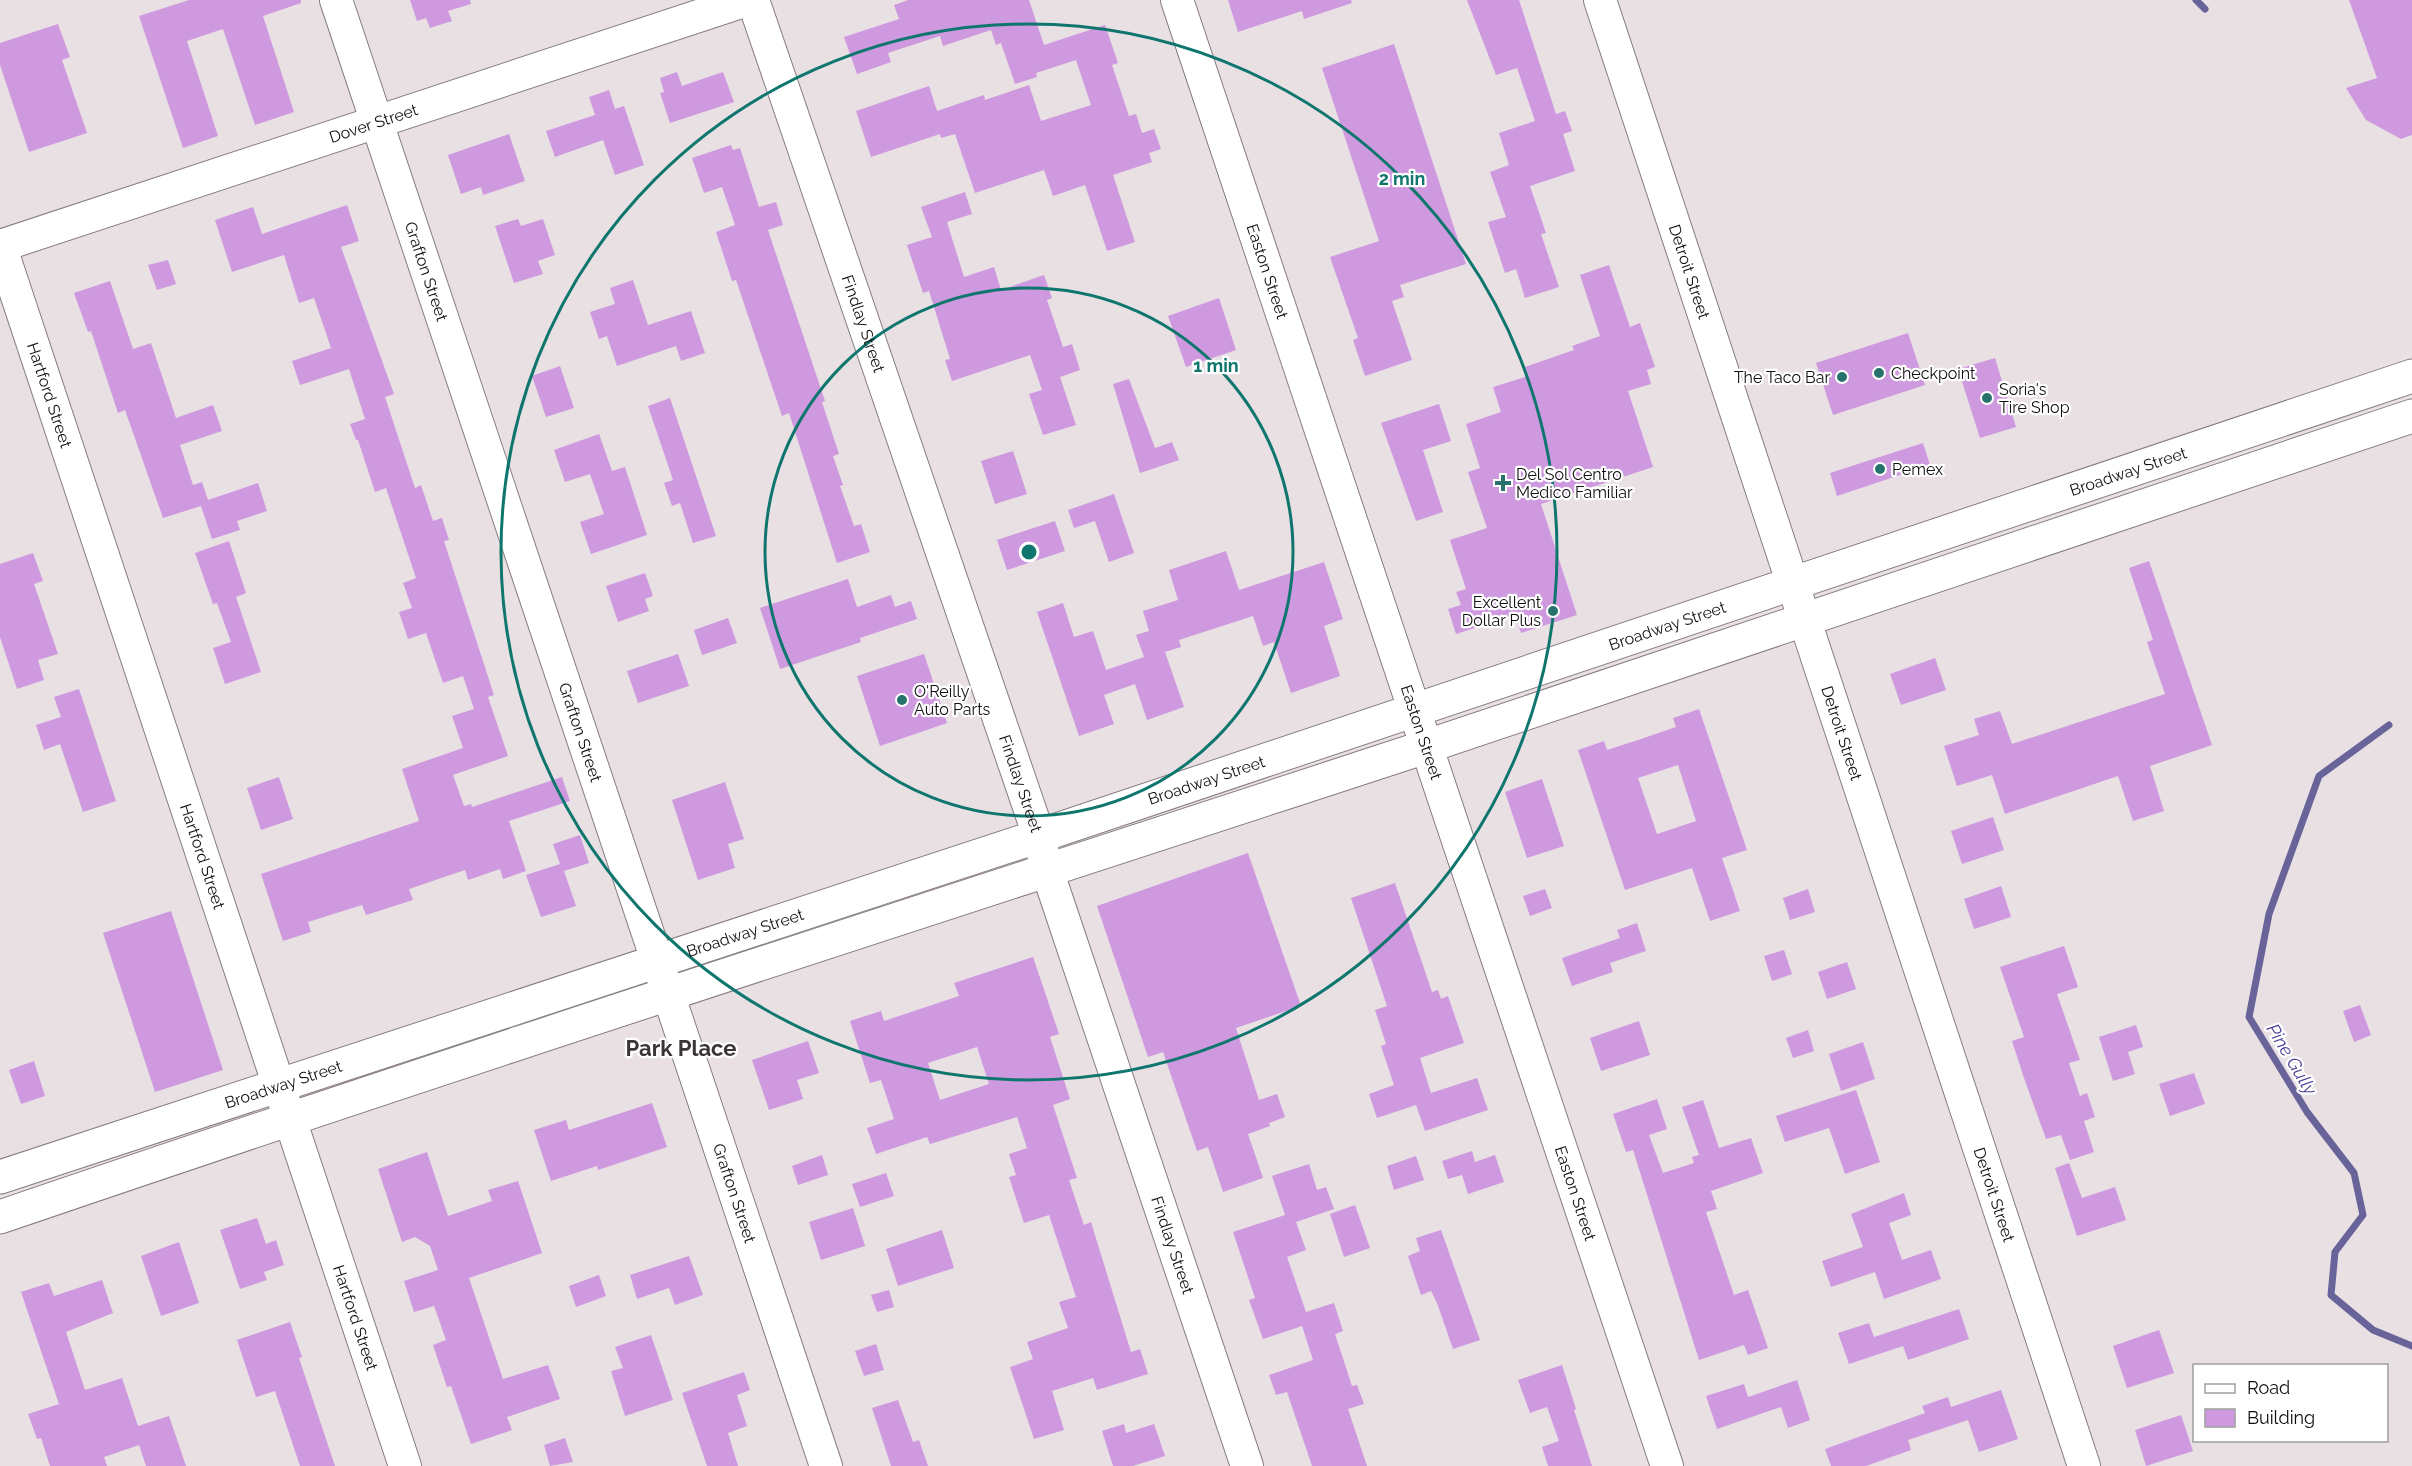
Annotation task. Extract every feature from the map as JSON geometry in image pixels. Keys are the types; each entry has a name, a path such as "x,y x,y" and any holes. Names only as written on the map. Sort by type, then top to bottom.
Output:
{"main road":[{"name":"Broadway Street","path":"0,1177 278,1084 660,962 2412,376"},
{"path":"0,1217 289,1119 671,996 1425,747 2412,416"},
{"path":"2081,486 2092,522"}],"street":[{"name":"Grafton Street","path":"336,0 660,962 826,1466"},
{"name":"Dover Street","path":"0,246 747,0"},
{"name":"Findlay Street","path":"753,0 1039,836 1047,870 1247,1466"},
{"name":"Easton Street","path":"1177,0 1666,1466"},
{"name":"Detroit Street","path":"1600,0 1804,619 2078,1464"},
{"name":"Hartford Street","path":"0,246 405,1466"}],"building":[{"path":"189,0 301,0 301,3 263,16 294,112 255,125 223,29 187,41 218,136 183,148 139,16"},
{"path":"410,0 470,0 471,4 448,11 452,21 430,28 426,18 417,21"},
{"path":"908,0 1029,0 1044,45 1105,25 1118,63 1112,65 1129,116 1136,114 1142,133 1154,129 1161,149 1149,153 1152,162 1113,175 1135,242 1107,251 1085,185 1053,196 1044,170 975,193 955,134 941,138 940,134 871,157 856,111 929,86 937,111 984,95 985,100 1029,85 1041,121 1091,105 1076,60 1036,73 1037,77 1015,84 1001,43 996,45 991,30 943,46 940,36 888,53 891,62 857,74 844,37 899,19 894,5"},
{"path":"1228,0 1351,0 1352,3 1304,19 1302,11 1238,32"},
{"path":"1467,0 1519,0 1556,114 1565,111 1572,131 1563,134 1575,171 1530,186 1546,233 1541,234 1559,287 1525,298 1516,269 1505,273 1488,222 1506,217 1490,172 1509,165 1499,133 1535,121 1517,68 1496,75"},
{"path":"2349,0 2412,0 2412,135 2401,139 2366,120 2346,88 2377,78"},
{"path":"58,24 70,57 62,60 87,133 29,152 0,65 0,43"},
{"path":"1394,44 1466,264 1400,285 1404,297 1392,301 1412,360 1365,376 1353,340 1358,338 1330,257 1379,241 1322,68"},
{"path":"677,72 682,86 723,72 734,102 670,123 660,93 664,92 660,78"},
{"path":"609,90 615,109 624,106 644,165 615,175 603,140 555,157 546,131 595,115 589,97"},
{"path":"509,134 525,181 483,195 481,187 461,194 448,155"},
{"path":"731,145 733,150 740,148 759,207 776,202 783,225 768,230 825,401 822,402 839,454 833,456 843,485 840,486 854,526 861,524 870,552 837,563 789,413 782,416 736,280 732,281 716,232 735,225 722,187 704,193 692,158"},
{"path":"965,192 972,214 947,222 964,277 994,267 1001,290 1044,275 1052,298 1047,300 1063,347 1072,344 1080,370 1060,377 1076,425 1043,435 1029,394 1042,390 1030,355 952,381 945,360 950,359 929,291 923,293 907,245 932,237 921,207"},
{"path":"347,205 359,241 341,247 394,394 385,397 415,488 421,485 433,521 442,518 449,540 444,541 494,695 488,697 508,756 453,775 464,806 471,804 472,807 562,777 570,801 509,821 526,871 503,879 500,869 468,880 465,870 409,889 413,900 366,915 362,905 308,922 311,932 283,941 261,874 419,821 402,769 463,748 452,716 474,709 463,676 443,683 426,633 408,639 399,612 412,608 403,583 416,578 386,488 375,492 358,440 350,424 365,419 349,369 300,385 292,361 331,348 314,298 299,303 284,255 232,272 215,220 253,207 262,234"},
{"path":"518,219 521,226 543,219 555,255 538,261 543,274 514,283 495,226"},
{"path":"168,260 176,284 157,290 148,265"},
{"path":"1609,265 1630,327 1640,323 1655,367 1647,370 1651,384 1628,391 1653,467 1541,504 1577,615 1521,633 1515,615 1456,634 1448,609 1461,605 1456,592 1466,589 1450,540 1487,528 1468,472 1480,468 1466,424 1501,412 1493,387 1528,376 1525,367 1574,350 1572,346 1600,336 1580,275"},
{"path":"633,280 648,325 691,311 705,353 681,361 676,346 617,366 607,336 599,339 590,312 615,304 610,288"},
{"path":"110,281 133,349 151,343 176,418 213,405 222,431 180,445 193,485 202,482 208,500 258,483 267,511 237,521 240,530 212,539 201,506 163,518 125,410 118,413 91,331 88,332 74,293"},
{"path":"1219,298 1236,350 1186,367 1168,316"},
{"path":"1908,333 1925,385 1833,415 1816,363"},
{"name":"Soria's Tire Shop","path":"1995,358 2016,427 1980,438 1958,369"},
{"path":"560,366 574,408 546,417 532,376"},
{"path":"1129,379 1155,448 1172,442 1179,460 1140,473 1113,384"},
{"path":"670,398 716,536 693,543 680,503 672,506 664,483 673,480 648,406"},
{"path":"1439,404 1451,441 1423,450 1443,512 1416,521 1381,423"},
{"path":"599,434 612,471 625,467 647,535 591,554 580,522 604,514 590,474 565,482 554,450"},
{"name":"Pemex","path":"1923,443 1930,465 1837,496 1830,473"},
{"path":"1013,451 1027,494 995,504 981,461"},
{"path":"1114,494 1134,553 1109,562 1095,521 1074,528 1068,510"},
{"path":"1055,521 1065,551 1007,570 997,540"},
{"path":"229,541 246,593 236,597 261,672 225,684 213,648 231,642 217,603 213,604 195,553"},
{"path":"1226,551 1239,590 1324,562 1343,619 1324,626 1340,676 1291,693 1274,642 1263,646 1253,616 1179,640 1181,647 1165,652 1184,707 1147,720 1135,684 1104,695 1114,724 1079,736 1037,612 1063,603 1074,637 1093,631 1106,670 1144,657 1136,635 1149,631 1143,611 1178,600 1169,570"},
{"path":"33,553 43,581 34,584 58,654 38,660 44,680 17,689 0,637 0,564"},
{"path":"2149,561 2212,745 2150,766 2164,811 2133,821 2118,776 2005,814 1992,775 1957,786 1944,746 1979,735 1974,719 2000,711 2012,744 2165,694 2147,642 2153,640 2129,568"},
{"path":"645,573 653,596 645,599 649,611 618,622 606,586"},
{"path":"848,579 857,607 891,595 895,607 911,601 917,619 860,638 861,642 780,669 760,608"},
{"path":"728,618 737,643 702,655 694,630"},
{"path":"678,654 689,686 638,703 627,671"},
{"name":"O'Reilly Auto Parts","path":"924,654 947,723 880,746 857,676"},
{"path":"1935,658 1946,690 1901,705 1890,674"},
{"path":"79,689 116,801 83,812 60,744 44,750 36,725 61,717 54,697"},
{"path":"1699,709 1747,850 1722,858 1740,911 1710,921 1692,868 1625,890 1578,750 1604,741 1607,750 1638,740 1676,727 1673,718","holes":["1678,765 1696,821 1657,834 1638,778"]},
{"path":"279,777 293,819 261,830 247,788"},
{"path":"1542,779 1564,846 1527,858 1505,792"},
{"path":"725,782 744,839 728,844 735,868 698,880 672,800"},
{"path":"1993,817 2004,850 1962,864 1951,831"},
{"path":"580,835 589,863 564,871 576,906 541,917 526,875 560,864 553,844"},
{"path":"1248,853 1301,1006 1236,1028 1259,1100 1277,1094 1285,1117 1269,1123 1270,1126 1248,1134 1263,1178 1223,1192 1208,1147 1197,1151 1163,1052 1148,1057 1097,906"},
{"path":"1395,883 1432,992 1438,990 1441,999 1448,996 1464,1043 1420,1058 1431,1093 1477,1078 1488,1110 1425,1131 1416,1105 1377,1118 1369,1094 1394,1085 1381,1046 1386,1044 1375,1010 1387,1006 1351,898"},
{"path":"2001,886 2011,917 1974,929 1964,899"},
{"path":"1545,889 1552,908 1530,916 1523,896"},
{"path":"1808,889 1815,912 1790,920 1783,898"},
{"path":"171,911 223,1070 155,1092 103,933"},
{"path":"1637,923 1646,951 1610,963 1613,972 1572,986 1562,958 1620,938 1617,930"},
{"path":"2064,946 2078,987 2057,994 2080,1060 2069,1063 2080,1096 2087,1093 2095,1117 2084,1121 2094,1152 2070,1160 2061,1135 2046,1139 2012,1041 2024,1037 2000,967"},
{"path":"1784,950 1792,974 1772,981 1764,956"},
{"path":"1033,957 1059,1034 1050,1037 1070,1099 1053,1105 1077,1178 1069,1180 1084,1225 1091,1222 1131,1352 1140,1349 1148,1374 1097,1390 1093,1378 1052,1391 1064,1430 1034,1439 1010,1367 1033,1359 1027,1342 1068,1328 1059,1302 1076,1297 1049,1215 1024,1223 1009,1177 1016,1175 1009,1154 1027,1148 1017,1117 930,1144 927,1137 876,1154 867,1128 894,1119 881,1080 870,1083 850,1021 881,1011 884,1021 959,996 954,983","holes":["977,1047 989,1084 940,1100 928,1063"]},
{"path":"1847,962 1856,989 1827,999 1818,972"},
{"path":"2360,1005 2371,1035 2354,1042 2343,1011"},
{"path":"1639,1021 1650,1055 1601,1071 1590,1038"},
{"path":"2136,1025 2143,1047 2128,1052 2135,1074 2113,1081 2099,1037"},
{"path":"1808,1030 1814,1051 1793,1058 1786,1038"},
{"path":"808,1041 819,1073 797,1080 803,1099 769,1110 752,1060"},
{"path":"1863,1042 1875,1079 1841,1091 1829,1054"},
{"path":"34,1061 45,1096 21,1104 9,1070"},
{"path":"2194,1073 2205,1104 2170,1116 2159,1084"},
{"path":"1856,1090 1880,1162 1845,1174 1829,1128 1785,1142 1776,1116"},
{"path":"1657,1099 1667,1129 1649,1135 1663,1173 1694,1163 1692,1157 1699,1155 1682,1107 1703,1100 1719,1148 1751,1138 1763,1173 1711,1191 1717,1209 1706,1212 1734,1295 1748,1290 1768,1348 1748,1355 1744,1345 1699,1360 1633,1150 1626,1152 1613,1114"},
{"path":"652,1103 667,1147 598,1170 597,1166 551,1181 534,1130 566,1120 569,1130"},
{"path":"1472,1151 1475,1162 1495,1155 1504,1182 1468,1194 1462,1175 1448,1179 1442,1161"},
{"path":"427,1152 448,1216 492,1201 488,1190 518,1181 542,1253 469,1278 503,1379 548,1365 560,1399 507,1417 512,1430 471,1444 451,1386 447,1387 433,1345 446,1340 434,1306 414,1312 404,1281 438,1270 430,1246 415,1237 402,1242 378,1169"},
{"path":"822,1155 828,1175 798,1185 792,1166"},
{"path":"1416,1156 1424,1180 1394,1190 1387,1166"},
{"path":"2069,1163 2082,1198 2115,1187 2126,1220 2077,1236 2055,1168"},
{"path":"1309,1164 1317,1190 1326,1187 1334,1209 1296,1222 1306,1250 1287,1257 1306,1312 1334,1303 1343,1331 1335,1334 1352,1386 1357,1385 1364,1404 1348,1409 1367,1466 1312,1466 1287,1392 1276,1395 1269,1375 1313,1360 1302,1326 1263,1339 1249,1300 1255,1298 1233,1232 1285,1215 1272,1176"},
{"path":"886,1173 894,1196 860,1207 852,1184"},
{"path":"1904,1193 1911,1215 1889,1223 1902,1260 1931,1250 1941,1279 1884,1299 1875,1272 1831,1287 1822,1261 1863,1247 1851,1214"},
{"path":"1355,1205 1370,1248 1344,1257 1330,1214"},
{"path":"853,1208 865,1246 821,1260 809,1222"},
{"path":"257,1218 266,1244 276,1240 284,1265 264,1272 267,1280 240,1289 220,1230"},
{"path":"942,1230 954,1268 898,1286 886,1249"},
{"path":"1441,1230 1480,1340 1453,1349 1437,1303 1431,1291 1421,1295 1408,1256 1420,1251 1416,1238"},
{"path":"179,1242 199,1303 161,1316 141,1256"},
{"path":"689,1256 703,1295 675,1305 669,1288 637,1299 630,1275"},
{"path":"599,1275 606,1296 576,1307 569,1286"},
{"path":"102,1280 113,1313 66,1332 85,1390 122,1378 138,1426 169,1416 186,1466 146,1466 139,1445 104,1457 107,1466 50,1466 41,1438 37,1439 28,1414 59,1404 21,1292 49,1283 54,1296"},
{"path":"889,1290 894,1307 877,1312 871,1295"},
{"path":"1959,1309 1969,1339 1908,1360 1903,1346 1849,1364 1838,1333 1869,1323 1874,1337"},
{"path":"290,1322 302,1357 299,1358 335,1466 300,1466 275,1391 256,1397 237,1340"},
{"path":"2159,1330 2174,1373 2127,1388 2113,1346"},
{"path":"651,1335 673,1400 625,1416 611,1371 623,1368 615,1347"},
{"path":"876,1344 884,1370 864,1376 855,1351"},
{"path":"1562,1365 1592,1466 1548,1466 1542,1447 1559,1441 1547,1407 1530,1413 1518,1380"},
{"path":"744,1372 750,1390 737,1395 747,1426 728,1433 738,1466 707,1466 682,1393"},
{"path":"1797,1380 1810,1420 1788,1428 1781,1407 1717,1429 1706,1396 1744,1384 1748,1397"},
{"path":"2001,1390 2018,1439 1979,1452 1968,1420 1908,1440 1911,1450 1866,1466 1831,1466 1825,1449 1925,1413 1922,1406 1948,1397 1951,1407"},
{"path":"898,1400 913,1442 919,1440 928,1466 891,1466 872,1408"},
{"path":"2181,1415 2193,1451 2146,1466 2135,1430"},
{"path":"1124,1424 1126,1433 1154,1424 1165,1456 1133,1466 1113,1466 1102,1431"},
{"path":"565,1438 573,1462 550,1466 544,1445"}],"waterway":[{"name":"Pine Gully","path":"2196,0 2205,9"},
{"name":"Pine Gully","path":"2389,725 2319,776 2269,914 2249,1017 2307,1112 2354,1173 2363,1215 2335,1252 2331,1295 2373,1330 2412,1346"}],"place":[{"name":"Checkpoint","path":"1879,373"},
{"name":"The Taco Bar","path":"1842,377"},
{"name":"Soria's Tire Shop","path":"1987,398"},
{"name":"Pemex","path":"1880,469"},
{"name":"Del Sol Centro Medico Familiar","path":"1503,483"},
{"name":"Excellent Dollar Plus","path":"1553,611"},
{"name":"O'Reilly Auto Parts","path":"902,700"}],"district":[{"name":"Park Place","path":"681,1048"}]}
